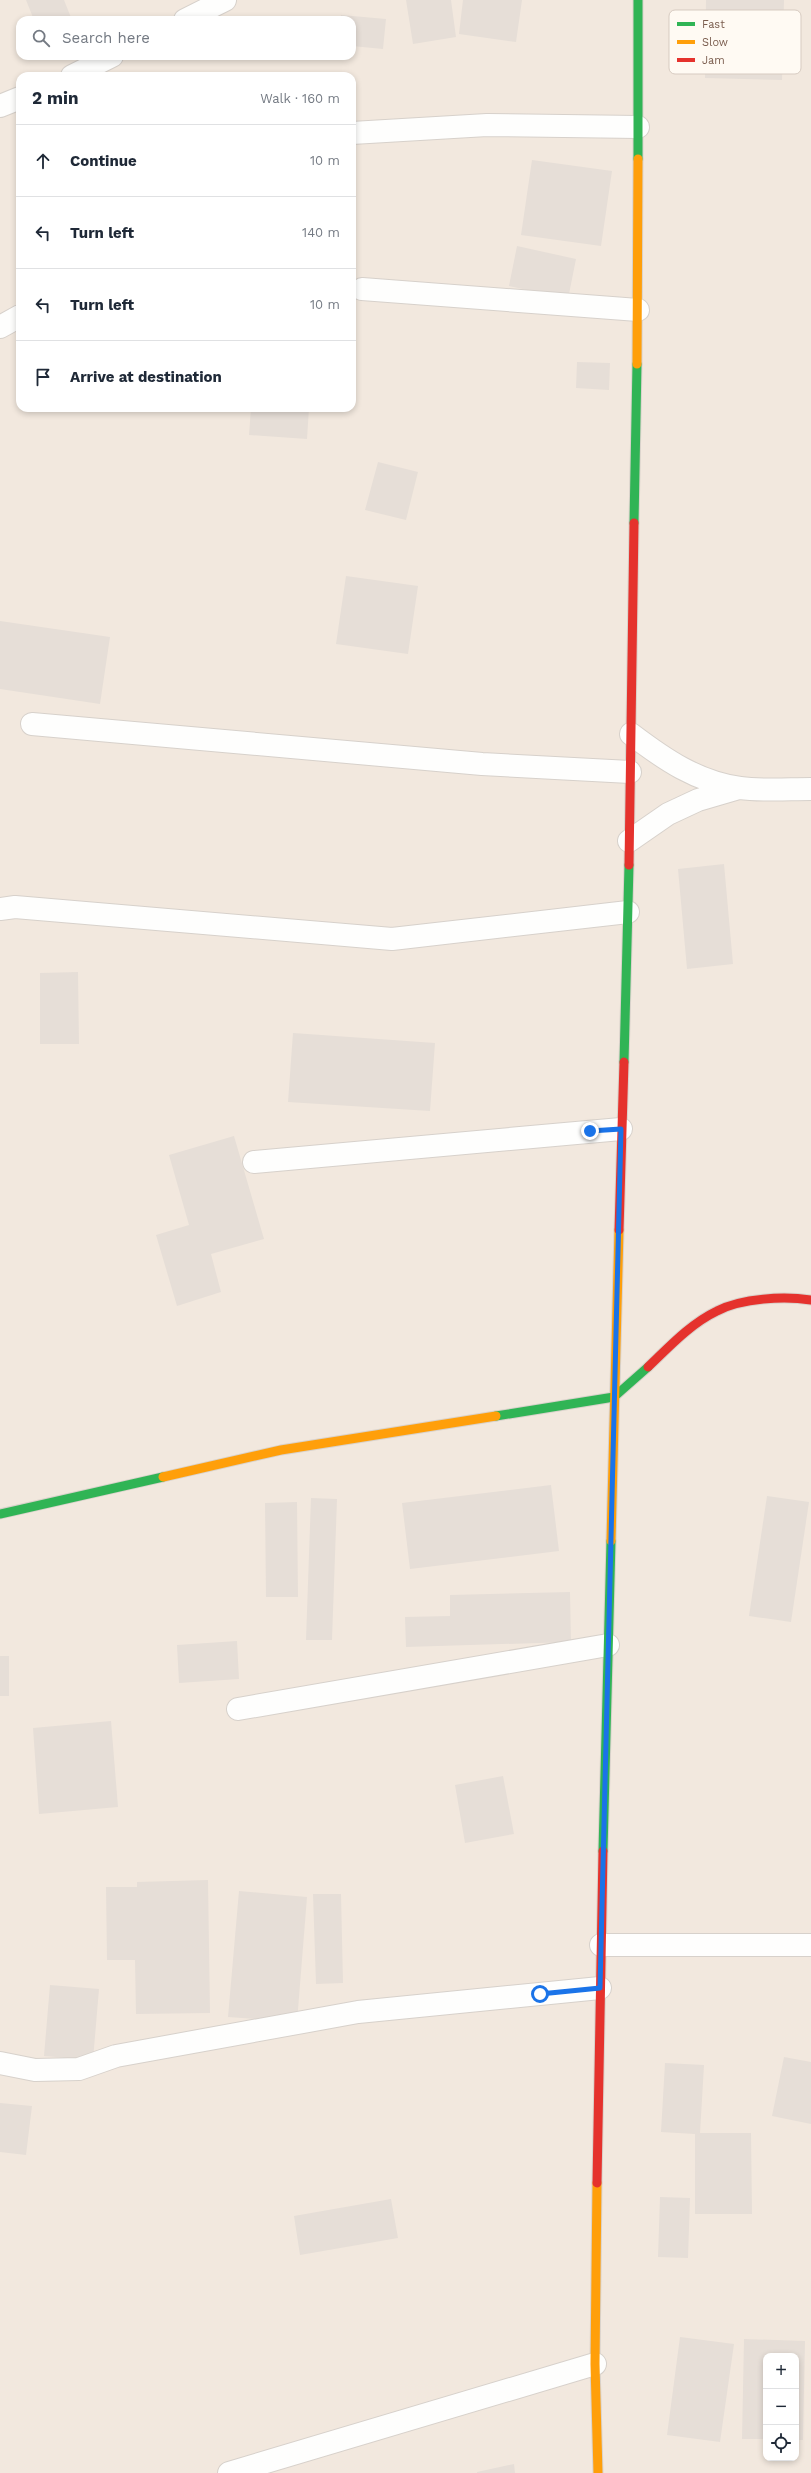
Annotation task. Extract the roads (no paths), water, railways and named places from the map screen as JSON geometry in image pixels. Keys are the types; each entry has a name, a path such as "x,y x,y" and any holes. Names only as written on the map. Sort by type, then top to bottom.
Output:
{"street":[{"path":"193,16 225,0"},
{"path":"598,2473 595,2364 600,1988 614,1397 628,912 638,310 638,0"},
{"path":"80,72 104,60"},
{"path":"0,106 16,100"},
{"path":"356,133 487,125 638,127"},
{"path":"362,289 638,310"},
{"path":"0,327 16,318"},
{"path":"32,724 482,764 630,772"},
{"path":"631,734 665,760 697,777 740,788 811,789"},
{"path":"629,841 668,814 698,800 740,788"},
{"path":"0,909 15,907 392,939 628,912"},
{"path":"254,1162 621,1129"},
{"path":"0,1514 281,1450 614,1397 685,1332 718,1310 757,1300 796,1298 811,1300"},
{"path":"238,1709 608,1645"},
{"path":"601,1945 811,1945"},
{"path":"0,2063 35,2070 79,2069 116,2056 358,2012 600,1988"},
{"path":"229,2473 595,2364"}]}
